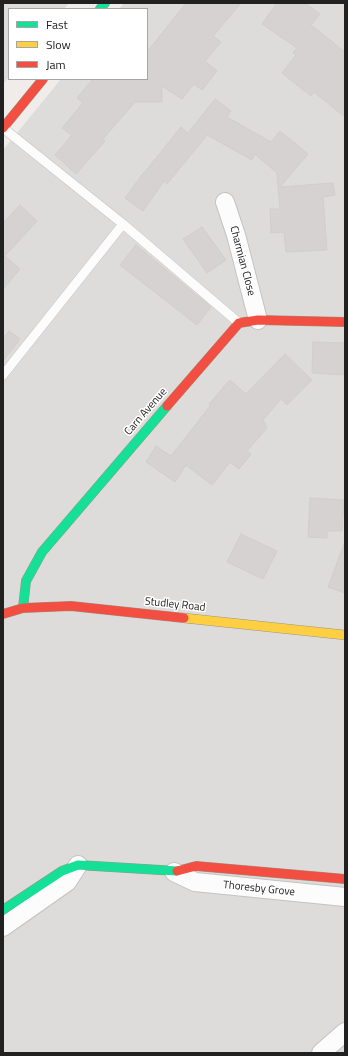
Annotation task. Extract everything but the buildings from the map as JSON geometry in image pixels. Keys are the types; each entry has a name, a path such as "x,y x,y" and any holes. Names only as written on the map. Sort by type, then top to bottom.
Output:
{"street":[{"path":"3,128 42,80"},
{"name":"Charmian Close","path":"225,202 236,235 258,320"},
{"path":"239,323 258,320 345,322"},
{"name":"Carn Avenue","path":"23,608 26,581 42,552 239,323"},
{"name":"Studley Road","path":"3,614 23,608 71,606 345,635"},
{"path":"3,927 67,882 78,865"},
{"name":"Thoresby Grove","path":"3,910 62,871 78,865 174,872 196,866 345,879"},
{"name":"Thoresby Grove","path":"174,872 195,882 345,897"},
{"path":"321,1053 345,1032"}],"lane":[{"path":"3,128 123,224 239,323"},
{"path":"3,375 123,224"}],"shaded area":[{"path":"3,3 69,3 65,8 8,8 8,78 3,84"},
{"path":"124,3 345,3 345,1053 3,1053 3,150 60,80 148,80 148,8 120,8"}],"traffic: fast":[{"path":"101,8 105,3"},
{"path":"23,608 26,581 42,552 167,406"},
{"path":"3,910 62,871 78,865 177,871"}],"traffic: slow":[{"path":"184,618 345,635"}],"traffic: jam":[{"path":"3,128 42,80"},
{"path":"167,406 239,323 258,320 345,322"},
{"path":"3,614 23,608 71,606 184,618"},
{"path":"177,871 196,866 345,879"}]}
